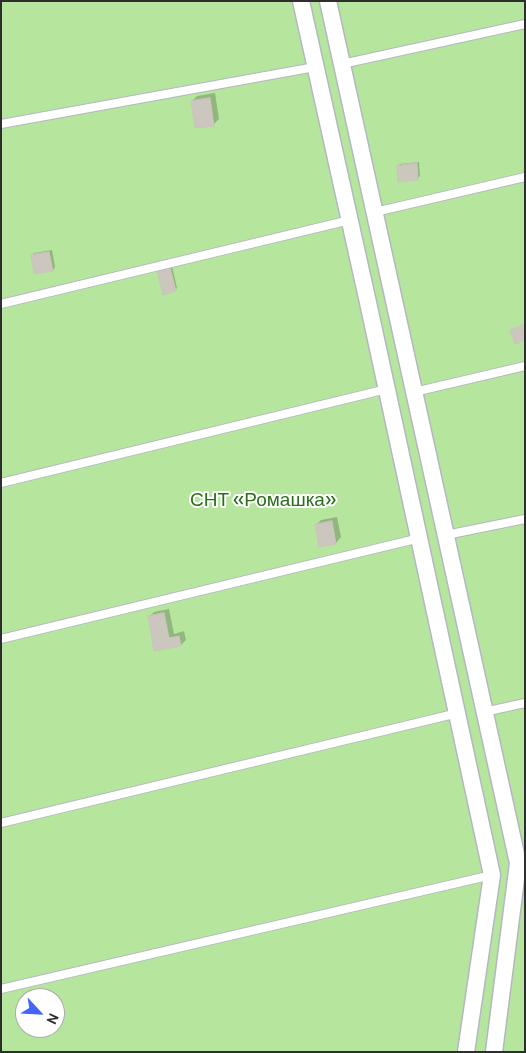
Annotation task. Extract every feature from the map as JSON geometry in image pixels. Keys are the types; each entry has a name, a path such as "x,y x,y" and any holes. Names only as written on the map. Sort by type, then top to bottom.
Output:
{"street":[{"path":"301,1 388,390 492,875 466,1052"},
{"path":"328,1 484,712 521,862 494,1052"}],"lane":[{"path":"342,64 525,24"},
{"path":"1,124 315,67"},
{"path":"375,212 525,177"},
{"path":"1,304 350,220"},
{"path":"414,392 525,366"},
{"path":"1,483 388,390"},
{"path":"446,535 525,519"},
{"path":"1,639 420,538"},
{"path":"484,712 525,703"},
{"path":"1,823 458,713"},
{"path":"1,989 492,875"}],"green space":[{"name":"СНТ «Ромашка»","path":"1,1 525,1 525,1052 1,1052"}],"building":[{"path":"210,98 214,126 195,128 191,101"},
{"path":"417,163 418,180 398,182 397,166"},
{"path":"49,252 53,271 34,274 31,255"},
{"path":"170,267 176,291 163,295 157,270"},
{"path":"525,324 525,340 515,344 510,330"},
{"path":"332,521 336,544 319,547 315,525"},
{"path":"164,613 169,638 179,636 181,646 154,651 148,616"}]}
